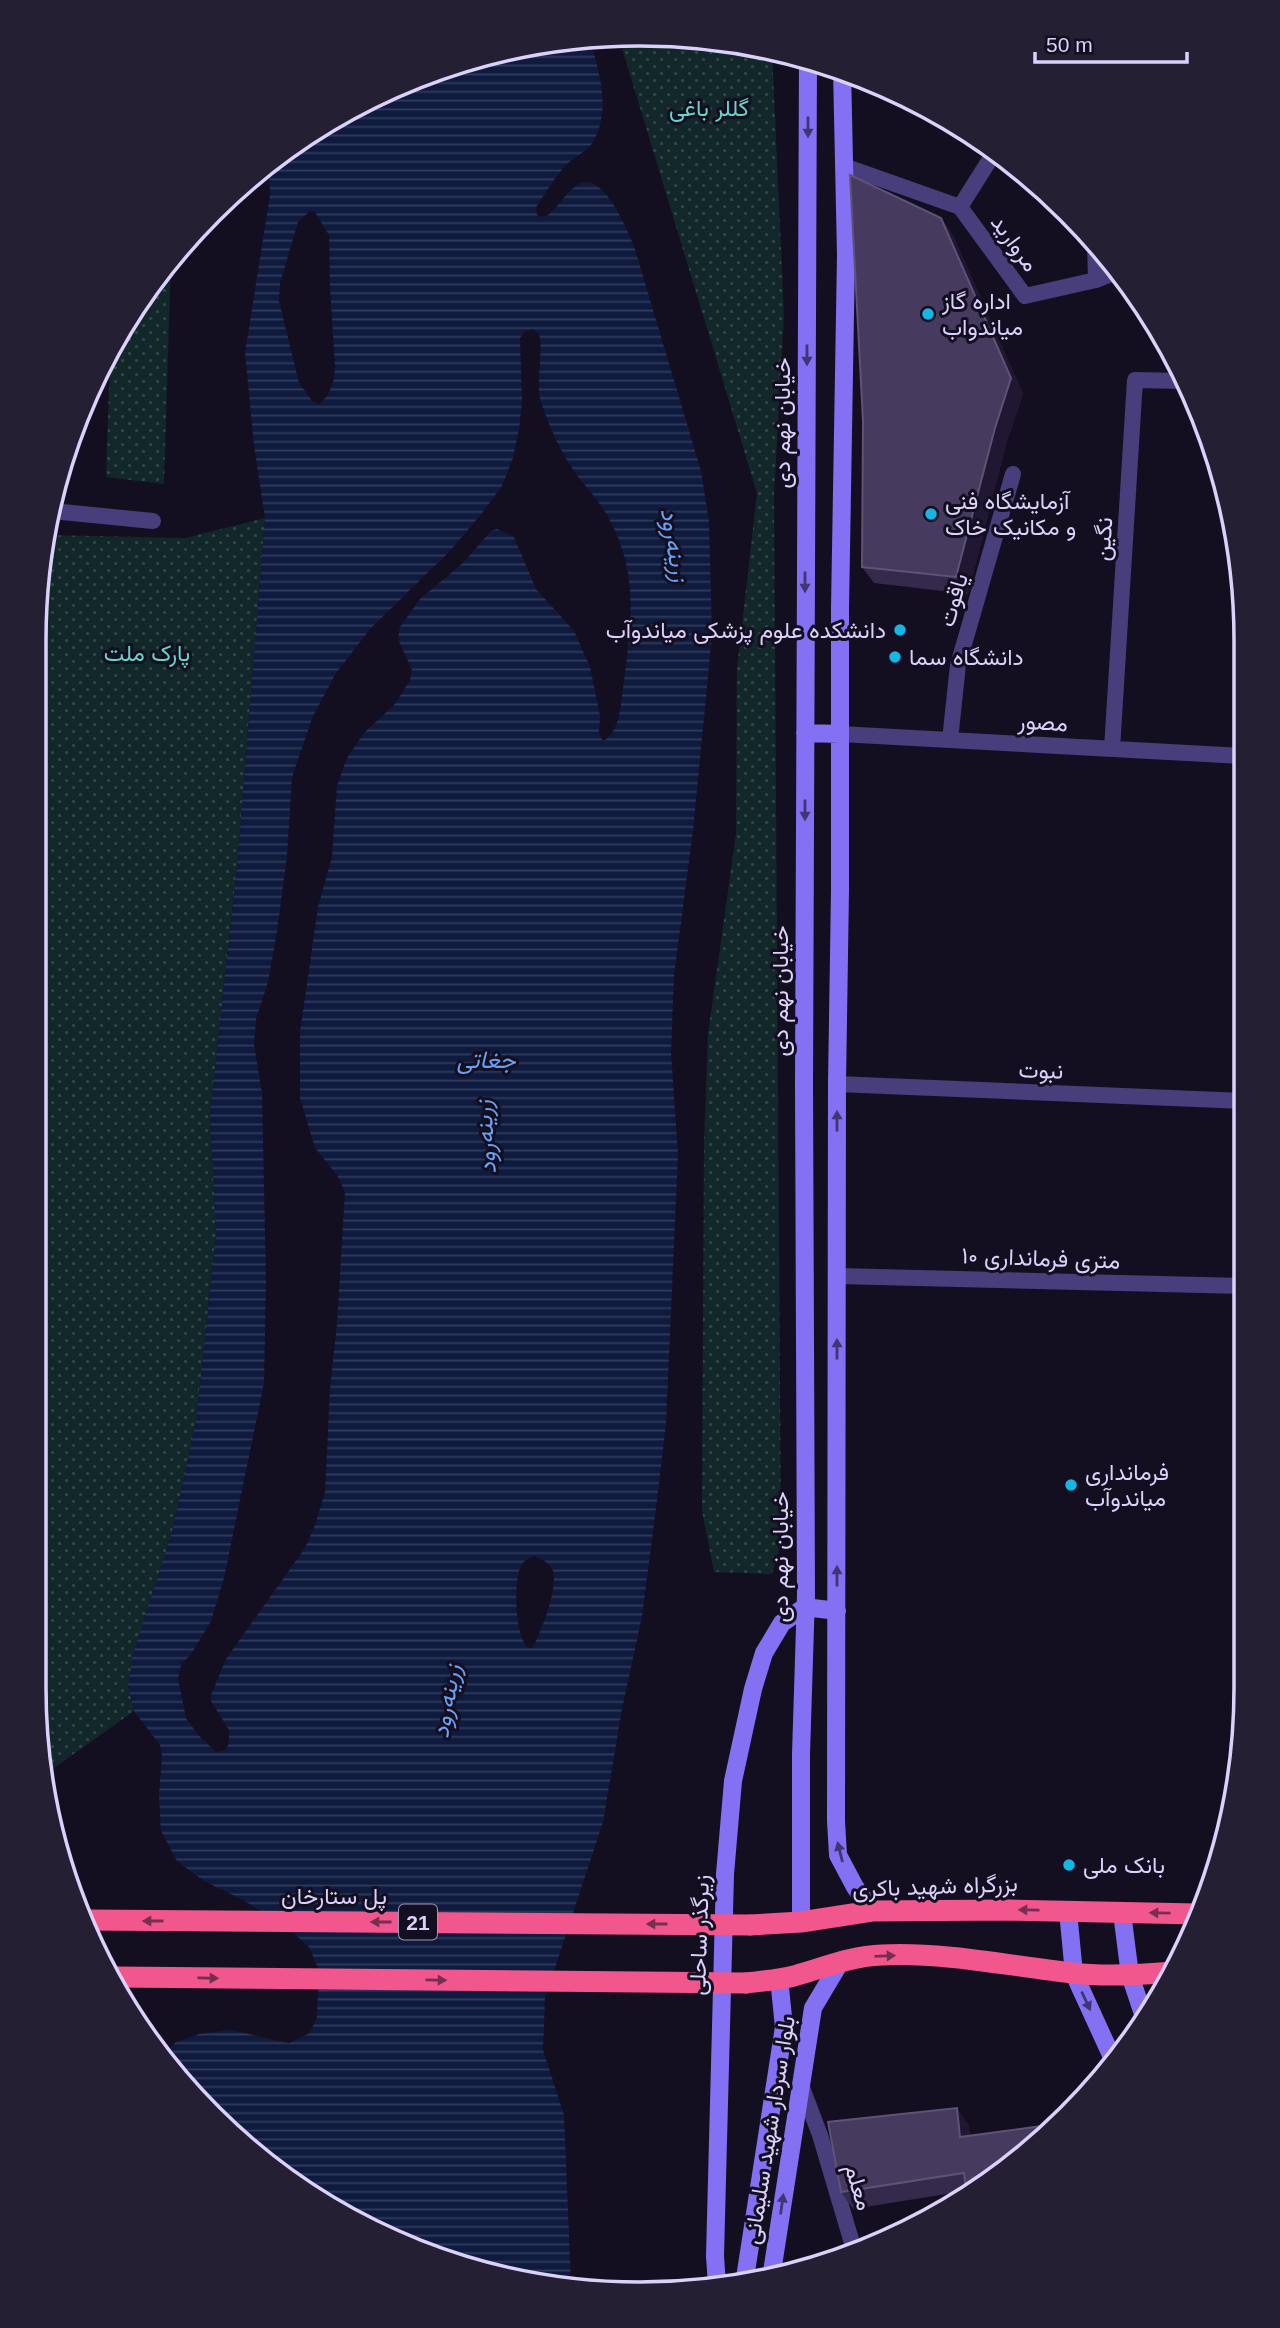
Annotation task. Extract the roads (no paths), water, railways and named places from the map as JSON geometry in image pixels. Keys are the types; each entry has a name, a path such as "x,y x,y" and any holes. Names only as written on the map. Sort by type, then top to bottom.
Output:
{"highway":[{"name":"بزرگراه شهید باکری","path":"750,1924 802,1922 872,1911 1122,1913"},
{"name":"21","path":"1122,1913 1190,1914"},
{"name":"پل ستارخان","path":"93,1920 750,1924"},
{"path":"121,1977 746,1983 881,1955 1026,1966 1074,1974 1161,1973"}],"main road":[{"name":"خیابان نهم دی","path":"802,1922 808,70"},
{"path":"842,81 846,255 837,1084 836,1821 838,1855 872,1911"},
{"path":"805,733 840,734"},
{"path":"805,1607 837,1611"},
{"name":"زیرگذر ساحلی","path":"716,2277 724,1874 733,1781 753,1689 764,1653 782,1623 805,1607"},
{"path":"1068,1911 1074,1974 1110,2052"},
{"path":"1122,1913 1130,1975 1141,2007"},
{"name":"بلوار سردار شهید سلیمانی","path":"773,2267 813,2008 842,1961"},
{"name":"بلوار سردار شهید سلیمانی","path":"746,2273 784,2027 779,1978"},
{"path":"764,2158 788,2162"}],"street":[{"path":"844,166 960,207 990,160"},
{"name":"مروارید","path":"960,207 1025,296 1109,275"},
{"path":"1095,258 1096,280"},
{"name":"نگین","path":"1112,749 1135,380 1175,381"},
{"name":"یاقوت","path":"950,740 958,665 1013,474"},
{"path":"60,512 153,521"},
{"name":"مصور","path":"840,734 1234,756"},
{"name":"نبوت","path":"837,1084 1234,1101"},
{"name":"۱۰ متری فرمانداری","path":"837,1276 1234,1286"},
{"name":"معلم","path":"801,2085 820,2135 852,2243"}],"water":[{"name":"جغاتی","path":"592,48 603,100 600,126 586,150 563,169 535,209 538,216 545,217 572,189 586,182 604,192 619,214 634,246 701,471 709,522 712,634 693,831 674,975 671,1053 678,1154 666,1423 642,1616 622,1709 603,1822 545,1998 543,2050 564,2115 571,2278 524,2271 449,2251 412,2237 343,2203 278,2160 248,2135 193,2080 168,2050 176,2042 199,2034 231,2030 289,2043 310,2033 317,2017 319,1970 309,1947 288,1928 243,1900 204,1881 177,1861 161,1831 160,1745 134,1711 128,1686 133,1654 172,1532 196,1422 216,1235 210,1113 237,867 265,518 254,445 245,353 270,195 269,175 278,168 343,125 412,91 486,66 524,57","holes":["310,211 315,212 329,235 335,366 328,395 320,404 313,402 299,383 279,301 280,283 298,222","533,329 539,333 541,351 539,394 552,432 573,469 605,512 616,534 629,577 629,643 620,711 613,732 603,741 599,734 600,716 590,667 574,631 536,589 514,537 497,529 491,531 464,562 420,599 400,627 398,639 412,670 410,680 395,704 364,733 347,758 337,786 332,857 318,907 300,1032 300,1098 315,1148 337,1175 345,1192 325,1492 305,1548 226,1659 211,1701 229,1730 229,1744 224,1751 216,1752 198,1735 186,1718 178,1679 181,1665 192,1653 211,1621 224,1578 264,1383 266,1282 262,1093 254,1045 256,1019 268,982 277,931 287,856 292,777 313,716 336,673 370,629 450,551 502,486 513,458 519,429 522,402 520,338 524,332","534,1556 550,1566 554,1586 540,1632 532,1648 528,1648 520,1632 516,1596 521,1566"]}],"place":[{"name":"اداره گاز میاندواب","path":"928,314"},
{"name":"آزمایشگاه فنی و مکانیک خاک","path":"931,514"},
{"name":"دانشکده علوم پزشکی میاندوآب","path":"900,630"},
{"name":"دانشگاه سما","path":"895,657"},
{"name":"فرمانداری میاندوآب","path":"1071,1485"},
{"name":"بانک ملی","path":"1069,1865"}],"park label":[{"name":"گللر باغی","path":"709,108"},
{"name":"پارک ملت","path":"147,653"}],"water label":[{"name":"زرینه‌رود","path":"675,545"},
{"name":"زرینه‌رود","path":"485,1137"},
{"name":"زرینه‌رود","path":"446,1701"}]}
